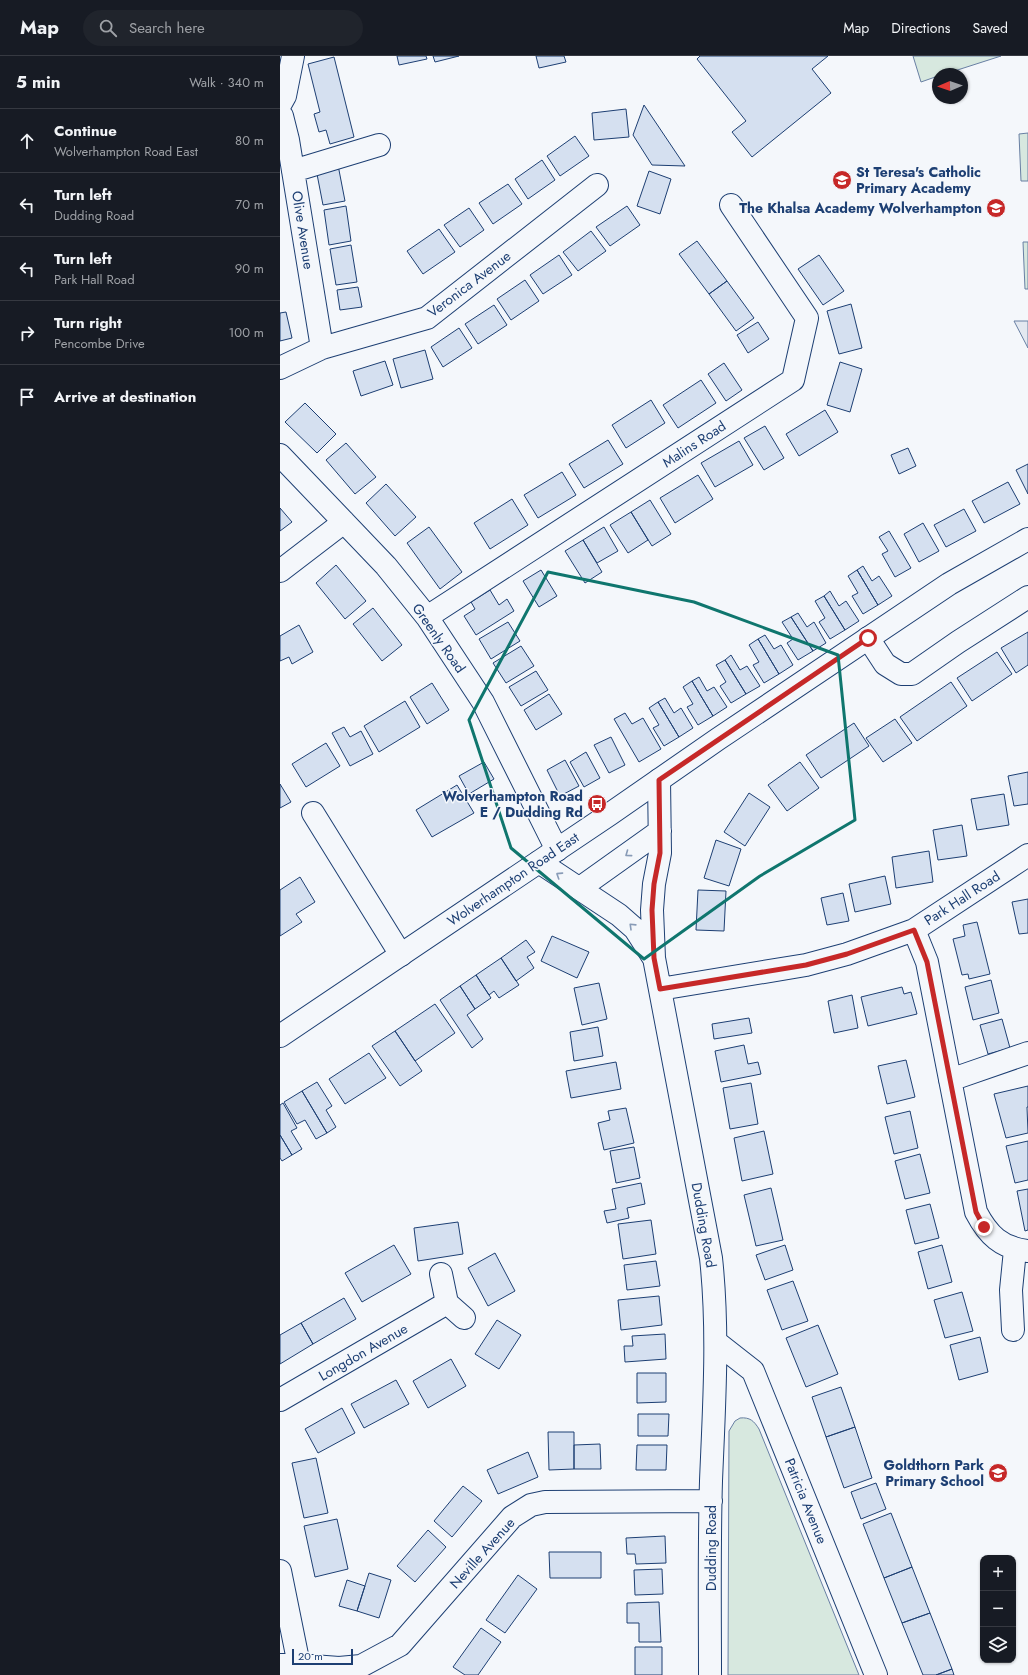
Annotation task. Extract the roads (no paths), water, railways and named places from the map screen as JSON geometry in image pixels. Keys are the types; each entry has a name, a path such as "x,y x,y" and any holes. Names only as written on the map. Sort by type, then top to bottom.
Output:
{"street":[{"path":"280,105 285,96 293,56"},
{"name":"Olive Avenue","path":"280,114 282,116 288,140 322,348"},
{"path":"293,170 379,145"},
{"name":"Veronica Avenue","path":"280,368 322,348 427,318 597,185"},
{"name":"Malins Road","path":"427,616 793,380 807,318 731,205"},
{"name":"Greenly Road","path":"280,454 386,566 427,616 483,702 557,850"},
{"path":"280,571 344,522"},
{"name":"Wolverhampton Road East","path":"280,1036 949,584 1028,539"},
{"path":"868,638 885,664 901,674 912,674 958,642 1028,597"},
{"name":"Dudding Road","path":"659,780 660,853 654,884 652,910 654,958 711,1258 715,1293 716,1342 711,1501 710,1675"},
{"path":"313,813 401,955"},
{"path":"580,888 660,831"},
{"name":"Park Hall Road","path":"660,989 806,965 847,954 914,930 1028,855"},
{"path":"539,862 620,915 635,929 654,958"},
{"path":"914,930 927,962 976,1212 984,1227 1002,1244 1022,1250 1011,1290 1013,1330"},
{"path":"950,1080 1028,1053"},
{"path":"441,1274 447,1304 464,1318"},
{"name":"Longdon Avenue","path":"280,1400 447,1304"},
{"name":"Patricia Avenue","path":"716,1342 753,1372 876,1675"},
{"name":"Neville Avenue","path":"290,1665 339,1668 361,1666 400,1645 512,1517 531,1505 545,1502 711,1501"},
{"path":"280,1571 290,1665"}],"place":[{"name":"St Teresa's Catholic Primary Academy","path":"842,180"},
{"name":"The Khalsa Academy Wolverhampton","path":"996,208"},
{"name":"Wolverhampton Road E / Dudding Rd","path":"597,804"},
{"name":"Goldthorn Park Primary School","path":"998,1473"}]}
